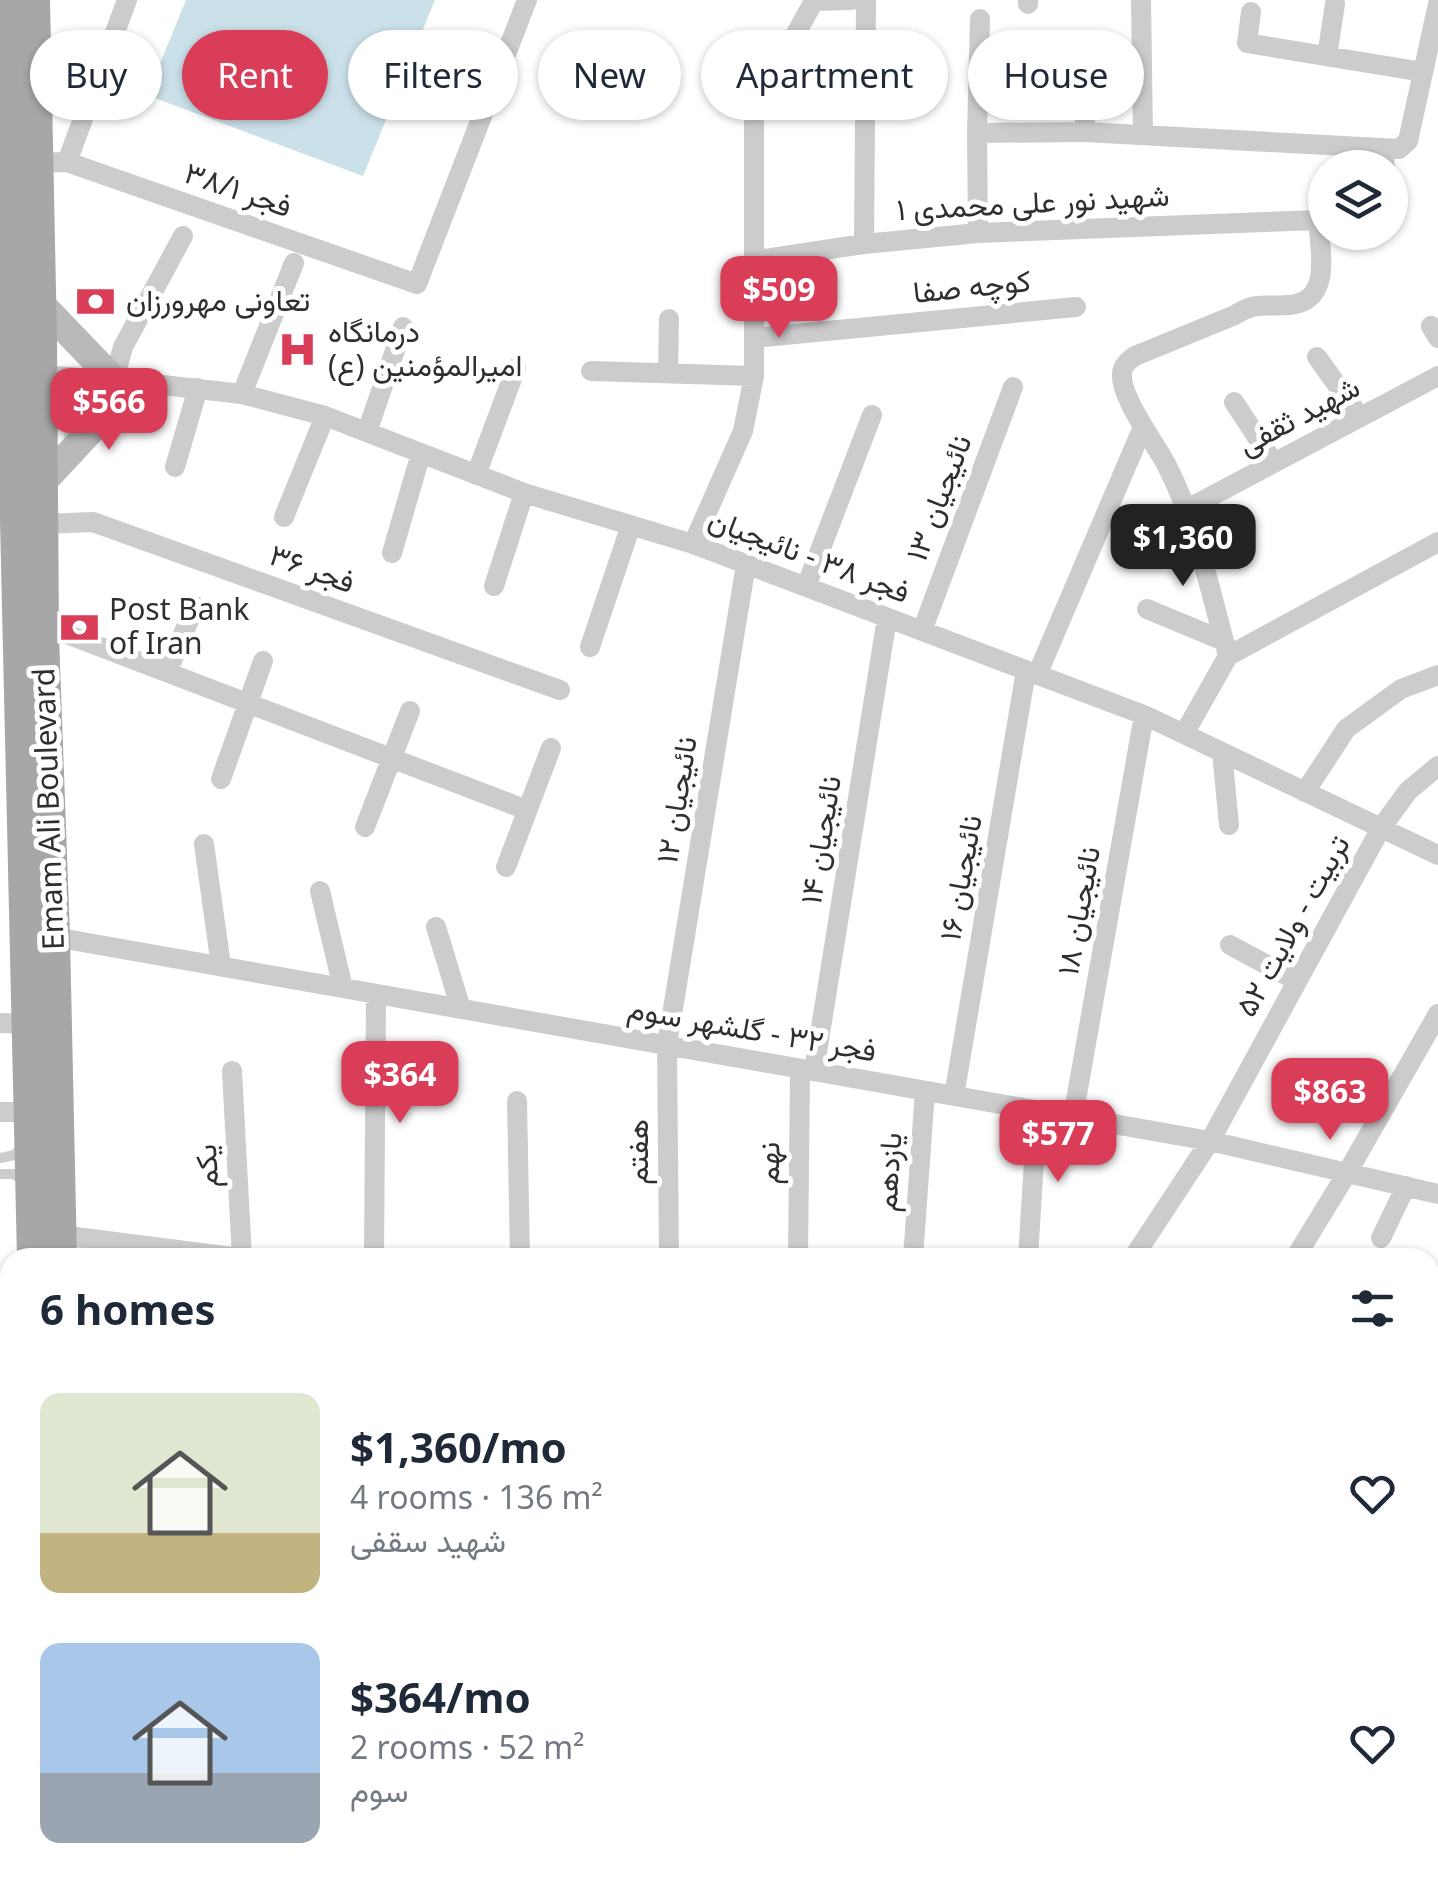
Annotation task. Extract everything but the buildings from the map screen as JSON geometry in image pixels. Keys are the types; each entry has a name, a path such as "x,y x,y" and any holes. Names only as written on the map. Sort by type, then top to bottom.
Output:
{"main road":[{"path":"4,0 5,235 11,340 18,374 7,430 14,1023 20,1122 31,1188 32,1248"},
{"name":"Emam Ali Boulevard","path":"34,0 52,162 40,304 18,374 40,485 60,1246"},
{"path":"40,304 125,381 40,485"}],"street":[{"path":"52,162 127,0"},
{"name":"فجر ۳۸/۱","path":"52,162 416,284 527,0"},
{"path":"798,30 814,1 852,0"},
{"path":"864,244 866,0"},
{"path":"1141,0 1143,135"},
{"path":"1326,56 1335,4"},
{"path":"1396,150 1408,141 1438,4"},
{"path":"1251,12 1247,43 1423,72"},
{"path":"978,233 980,19"},
{"path":"693,544 743,431 754,376 754,120"},
{"path":"1084,120 1084,132"},
{"path":"977,134 1084,132 1308,151"},
{"name":"شهید نور علی محمدی ۱","path":"752,262 864,244 978,233 1318,220 1321,280 1316,292 1302,302 1248,307 1126,363 1122,374 1127,393 1143,427"},
{"path":"125,381 122,347 183,236"},
{"path":"242,394 294,263"},
{"name":"کوچه صفا","path":"754,338 1076,307"},
{"path":"668,373 669,318"},
{"path":"367,432 403,327"},
{"path":"1317,358 1360,417"},
{"path":"476,474 516,368"},
{"path":"591,371 754,376"},
{"name":"فجر ۳۸ - نائیجیان","path":"18,374 242,394 325,416 524,493 693,544 1144,716 1438,855"},
{"name":"شهید ثقفی","path":"1188,509 1438,376"},
{"name":"نائیجیان ۱۳","path":"922,631 1013,387"},
{"path":"175,468 198,388"},
{"path":"1234,402 1274,463"},
{"path":"806,587 872,415"},
{"path":"284,517 325,416"},
{"path":"1143,427 1188,509 1226,648"},
{"name":"نائیجیان ۱۶","path":"954,1096 1032,673 1143,427"},
{"path":"392,552 421,453"},
{"path":"494,586 524,493"},
{"name":"فجر ۳۶","path":"41,524 93,522 560,690"},
{"path":"590,646 632,525"},
{"path":"1184,734 1226,648 1438,542"},
{"name":"نائیجیان ۱۲","path":"667,1045 746,564"},
{"path":"167,672 195,606"},
{"path":"1147,609 1226,648"},
{"name":"نائیجیان ۱۴","path":"807,1070 887,618"},
{"path":"43,625 527,810"},
{"path":"221,779 263,661"},
{"path":"1304,792 1346,729 1401,689 1438,674"},
{"path":"365,827 410,711"},
{"name":"نائیجیان ۱۸","path":"1074,1117 1144,716"},
{"path":"506,868 551,748"},
{"path":"1222,752 1229,825"},
{"name":"تربیت - ولایت ۵۲","path":"1140,1248 1210,1141 1381,828 1408,792 1438,766"},
{"path":"204,844 222,966"},
{"path":"320,891 343,988"},
{"path":"436,927 462,1009"},
{"name":"فجر ۳۲ - گلشهر سوم","path":"54,937 1210,1141 1438,1194"},
{"path":"1230,945 1297,981"},
{"path":"374,1248 376,994"},
{"path":"1301,1248 1438,1014"},
{"name":"هفتم","path":"667,1045 668,1248"},
{"name":"نهم","path":"798,1248 807,1070"},
{"name":"یکم","path":"232,1071 241,1248"},
{"name":"یازدهم","path":"914,1248 925,1091"},
{"path":"518,1101 520,1248"},
{"path":"1029,1248 1037,1110"},
{"path":"1381,1238 1406,1186"},
{"path":"60,1246 90,1248"}],"lane":[{"path":"0,1158 14,1155 20,1122"},
{"path":"0,1174 20,1176 31,1188"}],"shaded area":[{"path":"63,390 119,391 64,449"}],"water":[{"path":"186,0 435,0 423,30 348,30 348,120 386,120 363,176 214,120 328,120 328,30 182,30 182,108 162,101 162,58"}],"place":[{"name":"تعاونی مهرورزان","path":"96,301"},
{"name":"درمانگاه امیرالمؤمنین (ع)","path":"298,349"},
{"name":"Post Bank of Iran","path":"79,627"}]}
